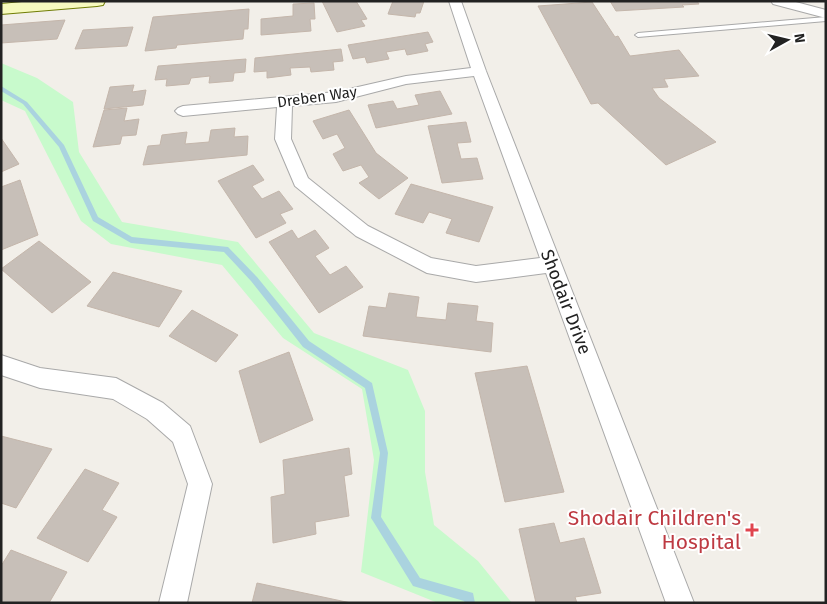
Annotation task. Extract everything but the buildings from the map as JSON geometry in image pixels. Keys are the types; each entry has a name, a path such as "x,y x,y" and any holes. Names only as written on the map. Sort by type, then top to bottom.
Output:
{"street":[{"path":"1,9 97,1"},
{"name":"Shodair Drive","path":"455,1 551,264 680,603"},
{"path":"777,1 826,14"},
{"name":"Dreben Way","path":"184,111 336,97 406,80 479,71"},
{"path":"285,102 282,139 301,182 362,231 427,265 476,274 551,264"},
{"path":"1,365 40,378 116,389 155,410 182,434 200,484 173,603"}],"lane":[{"path":"638,35 826,19"}],"green space":[{"path":"1,63 37,78 73,102 79,152 122,222 238,242 314,333 408,370 425,411 425,472 434,525 478,561 512,603 438,603 361,572 374,460 362,389 283,338 222,265 111,244 81,221 25,111 1,100"}],"waterway":[{"path":"1,88 25,103 62,146 95,219 131,240 226,249 254,279 306,344 369,386 384,453 376,518 417,582 469,597 470,603"}],"place":[{"name":"Shodair Children's Hospital","path":"752,530"}]}
